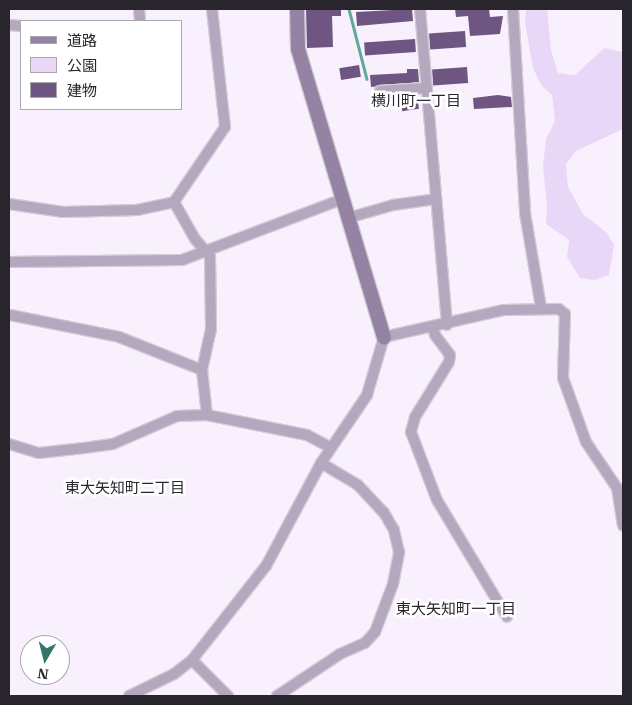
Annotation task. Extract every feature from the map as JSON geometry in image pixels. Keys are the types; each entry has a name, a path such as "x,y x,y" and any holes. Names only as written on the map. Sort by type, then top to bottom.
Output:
{"street":[{"path":"9,204 63,212 137,210 174,202 225,127 212,9"},
{"path":"129,696 174,674 192,660 266,566 322,462 367,395 384,337 298,49 297,9"},
{"path":"420,9 447,325"},
{"path":"513,9 525,213 541,308"},
{"path":"380,92 426,88"},
{"path":"348,218 393,205 436,199"},
{"path":"9,262 175,260 206,253 343,200"},
{"path":"174,202 206,253 210,256 211,329 202,370 207,415"},
{"path":"384,337 447,325 488,314 541,308 559,309 565,314 563,378 582,433 613,481 622,504 623,526"},
{"path":"10,315 119,337 202,370"},
{"path":"433,327 435,335 450,355 449,362 415,417 411,432 437,500 507,617"},
{"path":"9,444 40,453 113,444 177,416 207,415 307,436 331,448"},
{"path":"277,696 340,654 364,643 375,632 393,584 399,552 394,530 384,513 358,485 322,462"},
{"path":"192,660 228,696"}],"green space":[{"path":"526,9 547,9 551,50 558,73 575,75 604,48 623,52 623,129 576,151 566,164 568,187 583,214 607,233 614,245 609,275 595,280 580,278 567,257 569,240 546,224 547,207 543,166 546,139 555,121 552,95 541,85 533,68 525,23"}],"building":[{"path":"306,9 341,9 341,16 332,16 333,47 307,48"},
{"path":"412,9 413,21 357,26 356,12"},
{"path":"455,9 489,9 490,17 503,16 500,34 470,36 468,16 456,17"},
{"path":"465,31 466,47 430,49 429,34"},
{"path":"415,39 416,52 365,56 364,43"},
{"path":"359,65 361,77 341,80 339,68"},
{"path":"467,67 468,83 433,85 432,69"},
{"path":"407,69 418,69 419,82 371,87 370,75 407,73"},
{"path":"417,95 419,109 402,111 400,97"},
{"path":"498,95 511,97 512,107 474,109 473,98"}],"waterway":[{"path":"349,9 367,79"}],"district":[{"name":"横川町一丁目","path":"416,101"},
{"name":"東大矢知町二丁目","path":"125,488"},
{"name":"東大矢知町一丁目","path":"456,609"}]}
